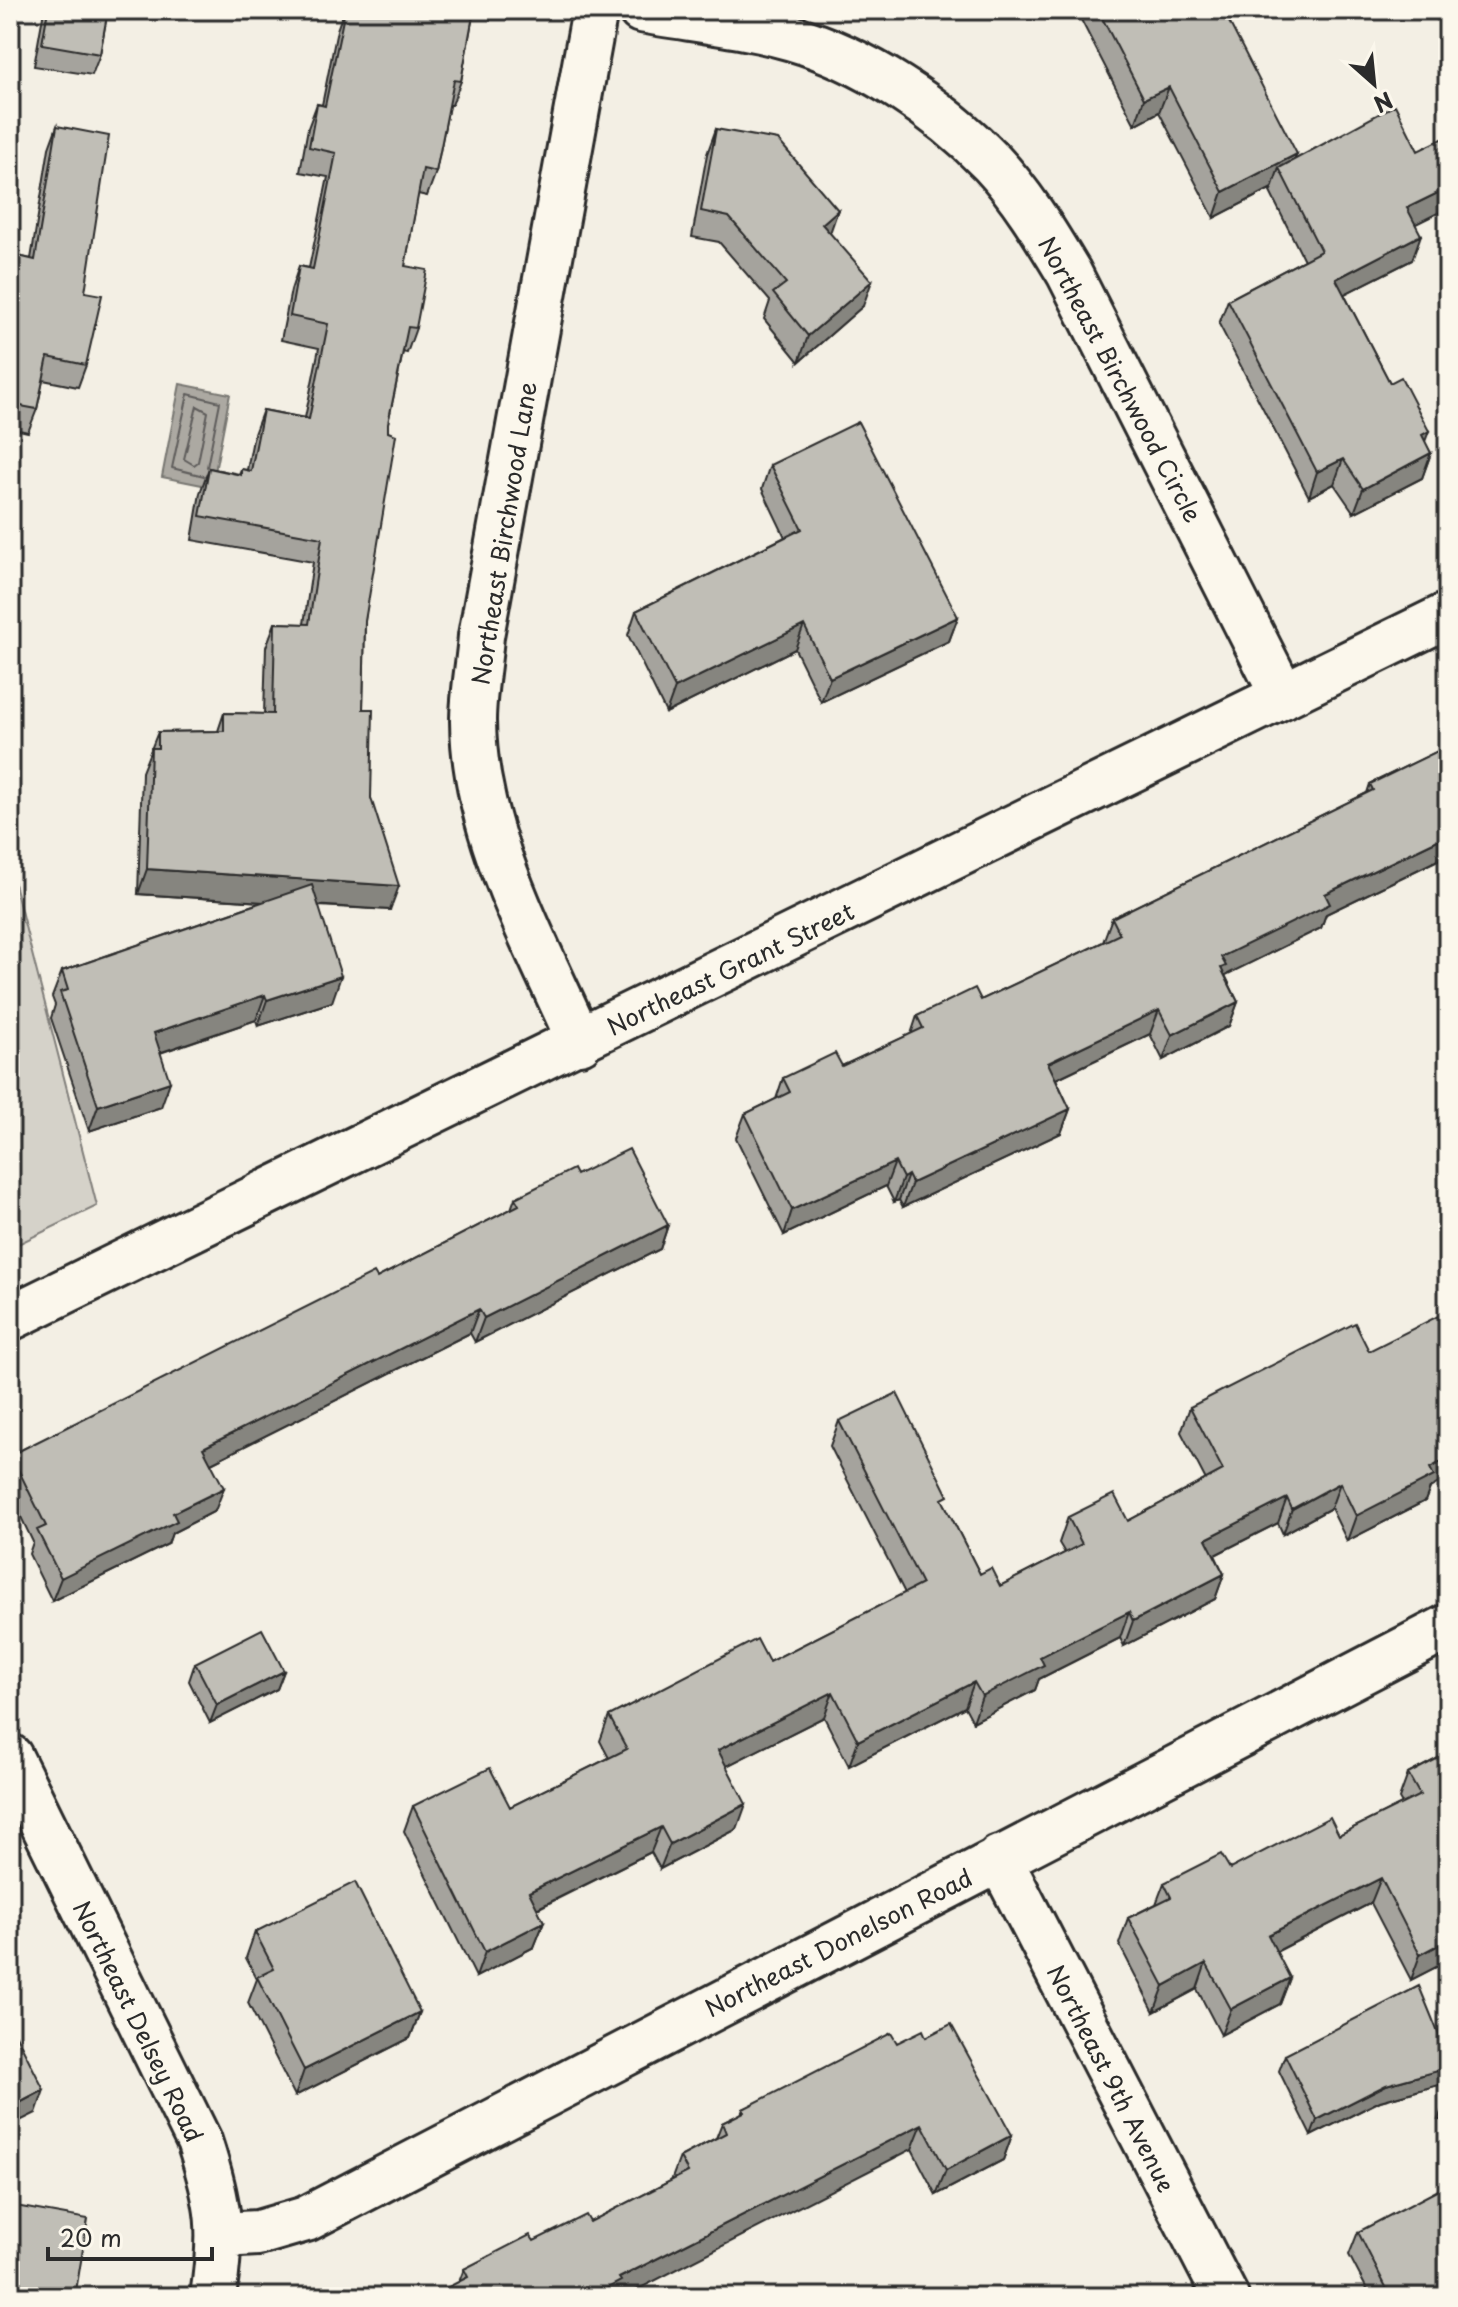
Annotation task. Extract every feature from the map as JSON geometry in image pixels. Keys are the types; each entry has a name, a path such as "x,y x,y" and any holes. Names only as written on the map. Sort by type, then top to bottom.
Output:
{"street":[{"name":"Northeast Birchwood Lane","path":"580,1042 512,887 480,791 473,721 481,636 595,10"},
{"name":"Northeast Birchwood Circle","path":"641,10 790,37 841,56 904,92 992,164 1031,212 1069,273 1283,696"},
{"name":"Northeast Grant Street","path":"10,1318 1448,615"},
{"name":"Northeast Donelson Road","path":"221,2235 258,2233 306,2219 1448,1627"},
{"name":"Northeast Delsey Road","path":"10,1757 199,2141 215,2189 221,2235 213,2297"},
{"name":"Northeast 9th Avenue","path":"999,1858 1226,2297"}],"shaded area":[{"path":"10,868 97,1206 10,1248"}],"water":[{"path":"180,384 230,394 212,487 162,477"}],"building":[{"path":"48,10 108,10 100,54 42,44"},
{"path":"345,10 474,10 461,81 454,80 436,172 423,169 405,266 427,270 416,328 408,327 388,423 388,432 396,435 365,621 363,709 373,709 371,798 399,886 147,869 151,748 158,748 158,732 224,731 224,713 273,714 275,623 309,624 322,538 200,516 209,468 241,475 241,469 251,471 263,410 309,419 328,324 290,316 299,266 313,269 336,153 309,147 317,104 325,106"},
{"path":"1098,10 1223,10 1297,154 1223,192 1169,87 1144,99"},
{"path":"1395,105 1418,151 1448,136 1448,188 1407,208 1421,235 1336,279 1390,383 1401,377 1429,431 1422,435 1431,453 1363,489 1343,459 1317,472 1228,300 1321,251 1279,168"},
{"path":"57,126 109,136 85,292 102,295 86,365 48,357 37,409 10,404 10,254 35,260"},
{"path":"716,129 778,140 838,210 822,224 872,281 808,336 773,293 786,283 729,217 701,211"},
{"path":"858,422 958,617 830,678 804,625 675,688 636,611 802,529 770,465"},
{"path":"1448,746 1448,835 1325,894 1330,904 1221,957 1226,966 1221,968 1238,1002 1172,1035 1159,1010 1048,1063 1070,1109 912,1183 908,1175 903,1178 895,1162 792,1210 745,1114 790,1092 783,1078 835,1053 842,1066 923,1028 917,1016 975,988 981,1000 1120,934 1112,918 1373,790 1370,784"},
{"path":"312,885 341,976 267,1000 265,995 154,1033 170,1082 98,1106 60,992 68,990 62,971"},
{"path":"629,1149 668,1225 484,1318 479,1309 203,1448 224,1488 173,1513 177,1521 61,1578 37,1530 46,1526 11,1455 374,1273 377,1278 519,1205 515,1198 573,1169 576,1175"},
{"path":"1446,1312 1448,1458 1430,1468 1434,1476 1356,1516 1340,1483 1292,1509 1287,1498 1206,1539 1224,1574 1133,1621 1129,1612 1040,1657 1044,1665 982,1696 974,1682 858,1741 833,1692 718,1750 746,1804 670,1844 661,1827 529,1892 544,1922 485,1952 413,1806 490,1768 510,1807 627,1749 609,1716 757,1639 769,1662 922,1584 839,1421 897,1393 948,1496 942,1499 980,1574 991,1568 1000,1586 1082,1544 1068,1517 1114,1494 1128,1521 1223,1470 1190,1407 1355,1323 1369,1351"},
{"path":"262,1629 284,1671 217,1705 195,1663"},
{"path":"1448,1753 1448,1940 1420,1955 1381,1878 1268,1935 1290,1978 1231,2009 1206,1963 1164,1986 1128,1918 1171,1897 1164,1883 1221,1854 1230,1869 1330,1817 1339,1835 1420,1795 1408,1774"},
{"path":"355,1882 420,2012 304,2070 257,1977 274,1969 255,1932"},
{"path":"1419,1986 1448,2057 1448,2068 1386,2085 1317,2120 1285,2055"},
{"path":"10,2023 44,2090 10,2108"},
{"path":"951,2024 1012,2135 946,2170 922,2124 619,2278 621,2281 591,2297 429,2297 468,2277 464,2269 530,2235 534,2241 586,2215 590,2222 688,2172 680,2157 726,2133 722,2123 744,2112 743,2109 891,2033 897,2043 923,2030 926,2037"},
{"path":"1448,2185 1448,2297 1391,2297 1358,2232"},
{"path":"10,2205 88,2219 75,2297 10,2297"}]}
